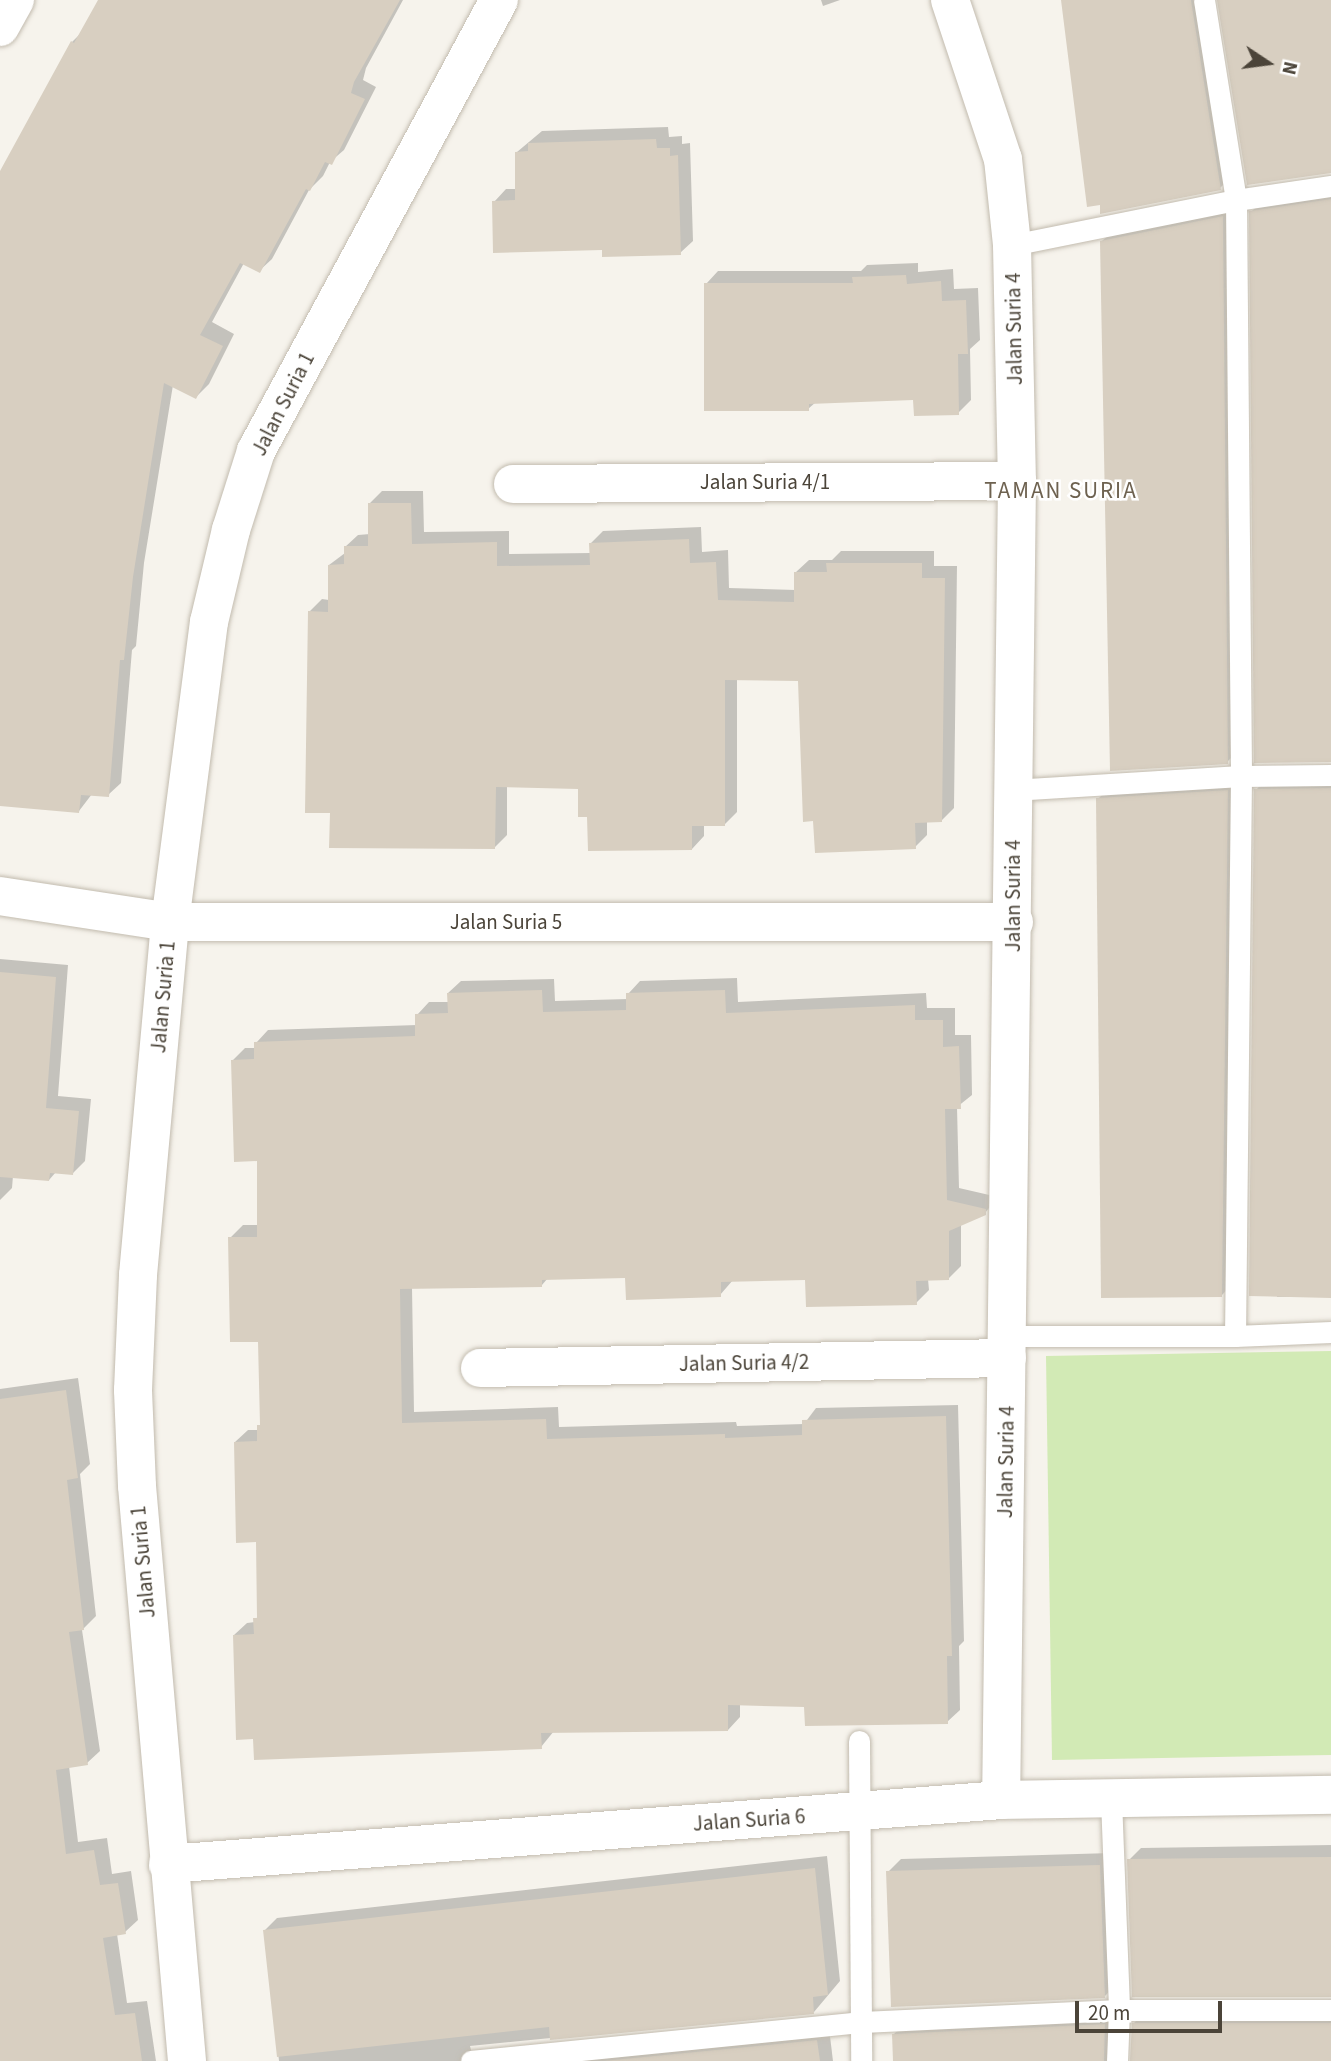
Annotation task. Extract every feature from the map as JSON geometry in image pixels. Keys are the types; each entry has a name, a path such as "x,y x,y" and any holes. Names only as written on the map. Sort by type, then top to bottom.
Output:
{"street":[{"path":"0,27 16,0"},
{"name":"Jalan Suria 1","path":"187,2061 136,1486 133,1390 138,1275 170,922 209,622 231,530 256,452 499,0"},
{"name":"Jalan Suria 4","path":"950,0 1003,159 1012,245 1017,481 1012,790 1014,922 1001,1800"},
{"name":"Jalan Suria 4/1","path":"513,484 1017,481"},
{"name":"Jalan Suria 5","path":"0,896 170,922 1014,922"},
{"name":"Jalan Suria 4/2","path":"480,1367 1008,1347"},
{"name":"Jalan Suria 6","path":"168,1864 1001,1800 1331,1795"}],"lane":[{"path":"1203,0 1236,200 1241,775 1235,1336"},
{"path":"1012,245 1236,200 1331,186"},
{"path":"1012,790 1241,775 1331,775"},
{"path":"1008,1347 1331,1332"},
{"path":"859,1741 861,2061"},
{"path":"1111,1799 1119,2010 1117,2061"},
{"path":"471,2061 862,2022 1119,2010 1331,2010"}],"green space":[{"path":"1331,1351 1331,1755 1052,1760 1046,1356"}],"building":[{"path":"98,0 400,0 354,82 351,93 365,99 332,165 325,162 310,191 306,189 260,273 240,263 200,335 223,346 196,399 164,383 133,577 124,660 120,660 109,797 81,795 79,813 0,806 0,171 71,41 74,43"},
{"path":"1061,0 1191,0 1221,190 1100,214 1100,205 1087,207"},
{"path":"1217,0 1331,0 1331,173 1247,185"},
{"path":"656,139 657,148 670,148 670,156 678,155 681,255 602,257 602,250 493,253 492,201 515,200 515,152 528,151 528,143"},
{"path":"1331,199 1331,762 1254,763 1249,211"},
{"path":"1223,216 1228,764 1110,771 1100,241"},
{"path":"906,275 907,284 941,281 942,301 966,300 968,354 958,354 959,415 914,416 913,400 809,404 809,411 704,411 704,283 853,283 852,277"},
{"path":"368,503 411,503 412,544 497,542 497,566 590,565 589,543 689,539 690,563 716,562 718,600 794,602 794,572 827,572 826,563 922,563 922,578 945,578 942,822 915,823 916,849 815,853 813,821 803,822 798,681 725,680 725,826 692,826 692,850 588,851 587,817 578,817 578,789 496,787 495,849 329,848 330,813 305,813 308,611 328,612 328,565 344,564 344,546 368,546"},
{"path":"1331,788 1331,1298 1249,1296 1254,789"},
{"path":"1228,790 1222,1297 1101,1298 1096,798"},
{"path":"0,972 56,977 46,1108 79,1111 73,1175 50,1173 49,1181 0,1177"},
{"path":"542,990 543,1012 626,1010 626,993 725,990 726,1013 915,1005 915,1020 943,1020 943,1047 959,1046 961,1109 945,1109 947,1200 986,1209 986,1215 949,1231 949,1280 916,1281 917,1305 806,1307 805,1280 721,1282 721,1297 626,1300 625,1278 542,1280 542,1287 400,1289 402,1423 546,1419 547,1439 725,1434 725,1438 802,1435 802,1420 946,1416 952,1656 947,1656 948,1724 805,1726 804,1707 728,1705 728,1731 541,1733 542,1749 254,1760 253,1739 236,1740 233,1635 254,1634 253,1618 257,1618 256,1542 236,1543 234,1442 257,1441 257,1425 260,1425 258,1342 230,1342 228,1237 257,1237 257,1161 234,1162 231,1060 254,1059 254,1042 415,1036 415,1014 448,1013 447,993"},
{"path":"66,1390 78,1478 67,1480 84,1630 69,1632 88,1765 56,1770 66,1854 94,1850 100,1885 118,1883 126,1934 103,1938 115,2015 135,2013 142,2061 0,2061 0,1399"},
{"path":"1331,1857 1331,1997 1132,1997 1127,1859"},
{"path":"1100,1865 1105,1998 891,2007 886,1871"},
{"path":"815,1868 828,1995 813,1997 814,2014 550,2040 549,2027 277,2057 263,1930"},
{"path":"1132,2023 1331,2023 1331,2061 1130,2061"},
{"path":"1105,2024 1104,2061 893,2061 892,2034"},
{"path":"817,2040 820,2061 603,2061"}],"district":[{"name":"TAMAN SURIA","path":"1061,491"}]}
